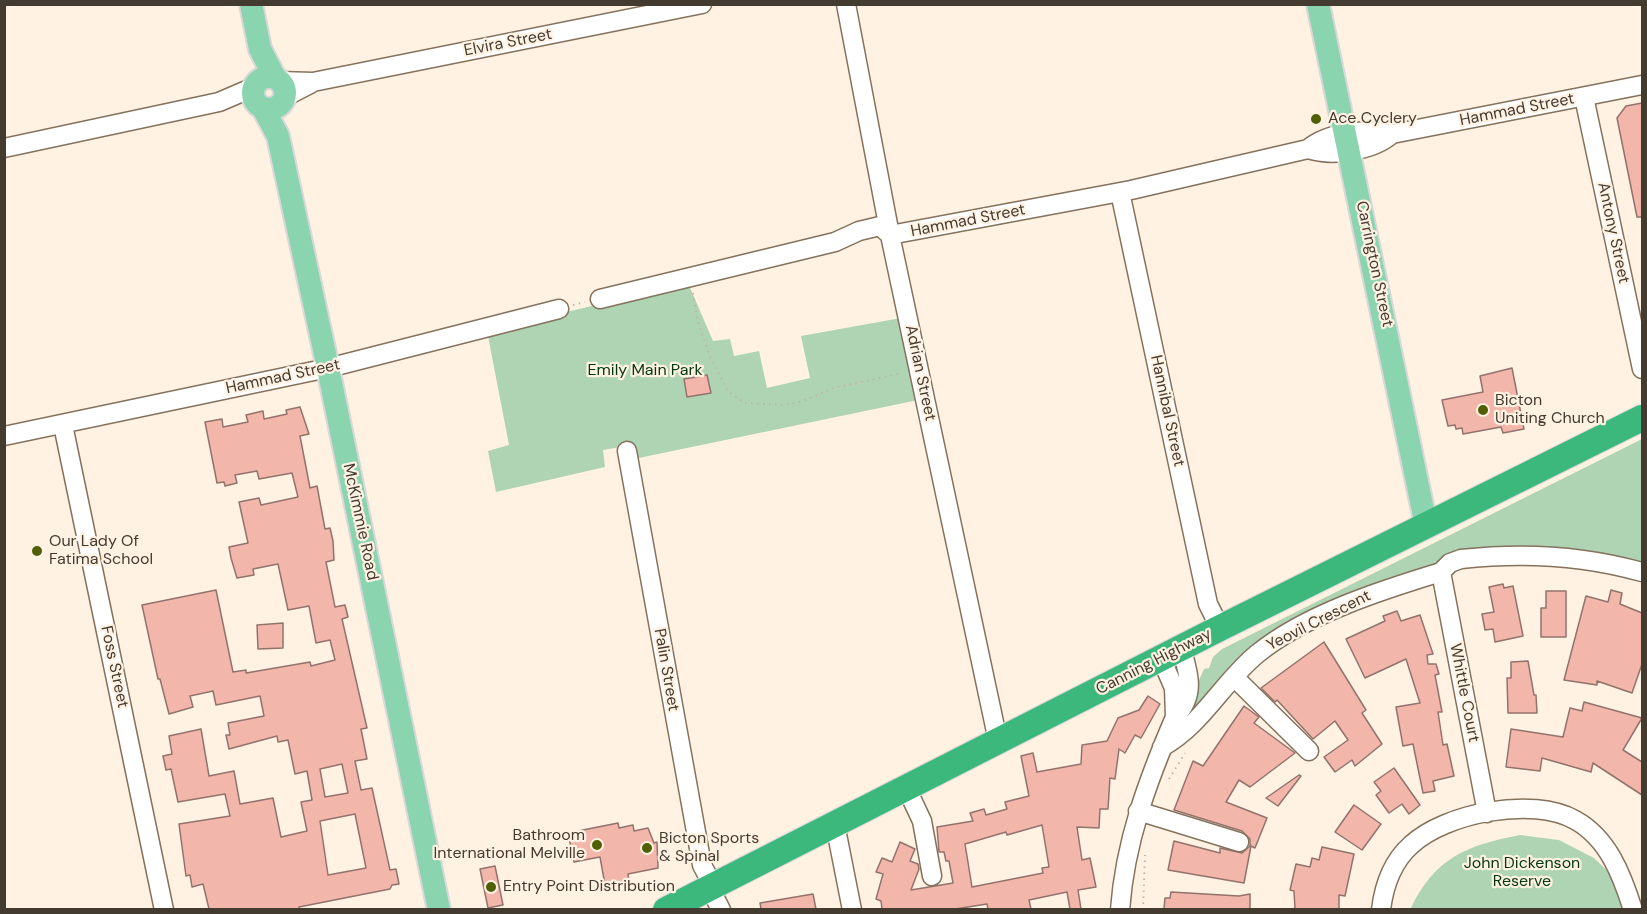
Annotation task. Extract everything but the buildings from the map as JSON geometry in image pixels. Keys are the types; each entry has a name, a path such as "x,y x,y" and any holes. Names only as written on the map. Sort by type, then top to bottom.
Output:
{"highway":[{"name":"Canning Highway","path":"666,909 715,894 835,824 906,787 1642,418"}],"main road":[{"path":"251,4 269,93"},
{"name":"Carrington Street","path":"1318,4 1353,141"},
{"name":"Carrington Street","path":"1329,4 1353,141 1433,521"},
{"name":"McKimmie Road","path":"269,93 439,909"}],"street":[{"name":"Elvira Street","path":"4,148 313,82 702,4"},
{"name":"Adrian Street","path":"846,4 890,236 998,741"},
{"name":"Hammad Street","path":"600,299 835,242 859,231 880,226 890,236 1120,192 1308,149 1321,154 1379,131 1392,135 1642,85"},
{"name":"Antony Street","path":"1584,97 1642,369"},
{"name":"Hannibal Street","path":"1120,192 1208,604 1220,628"},
{"name":"Hammad Street","path":"4,436 328,368 559,309"},
{"name":"Foss Street","path":"63,424 164,909"},
{"name":"Palin Street","path":"627,451 701,861 715,894"},
{"name":"Yeovil Crescent","path":"1162,747 1191,727 1257,654 1309,623 1364,596 1442,572 1450,563 1461,559 1544,554 1595,560 1642,572"},
{"name":"Whittle Court","path":"1442,572 1487,813"},
{"path":"1120,909 1124,864 1138,811 1175,717 1171,653"},
{"path":"1234,677 1309,751"},
{"path":"906,787 922,821 932,876"},
{"path":"1381,909 1384,889 1393,867 1410,845 1439,825 1487,813 1520,808 1548,810 1574,819 1592,832 1606,847 1616,864 1633,909"},
{"path":"1138,811 1239,842"},
{"path":"835,824 852,909"}],"path":[{"path":"685,280 696,302 698,322 710,357 728,391 744,403 785,405 803,401 834,388 919,369"},
{"path":"559,309 600,299"}],"green space":[{"name":"Emily Main Park","path":"688,283 713,341 730,339 734,356 759,351 767,388 810,378 801,336 901,318 918,400 634,459 632,445 603,450 605,467 496,492 488,451 509,445 487,331"},
{"path":"1642,439 1642,565 1445,557 1424,569 1322,610 1185,721 1186,709 1204,669 1209,668 1213,657 1222,649"},
{"name":"John Dickenson Reserve","path":"1520,835 1559,840 1594,858 1622,885 1627,910 1410,910 1419,892 1430,878 1454,857 1468,849"}],"place":[{"name":"Ace Cyclery","path":"1316,119"},
{"name":"Bicton Uniting Church","path":"1483,410"},
{"name":"Our Lady Of Fatima School","path":"37,551"},
{"name":"Bathroom International Melville","path":"597,845"},
{"name":"Bicton Sports & Spinal","path":"647,848"},
{"name":"Entry Point Distribution","path":"491,887"}]}
